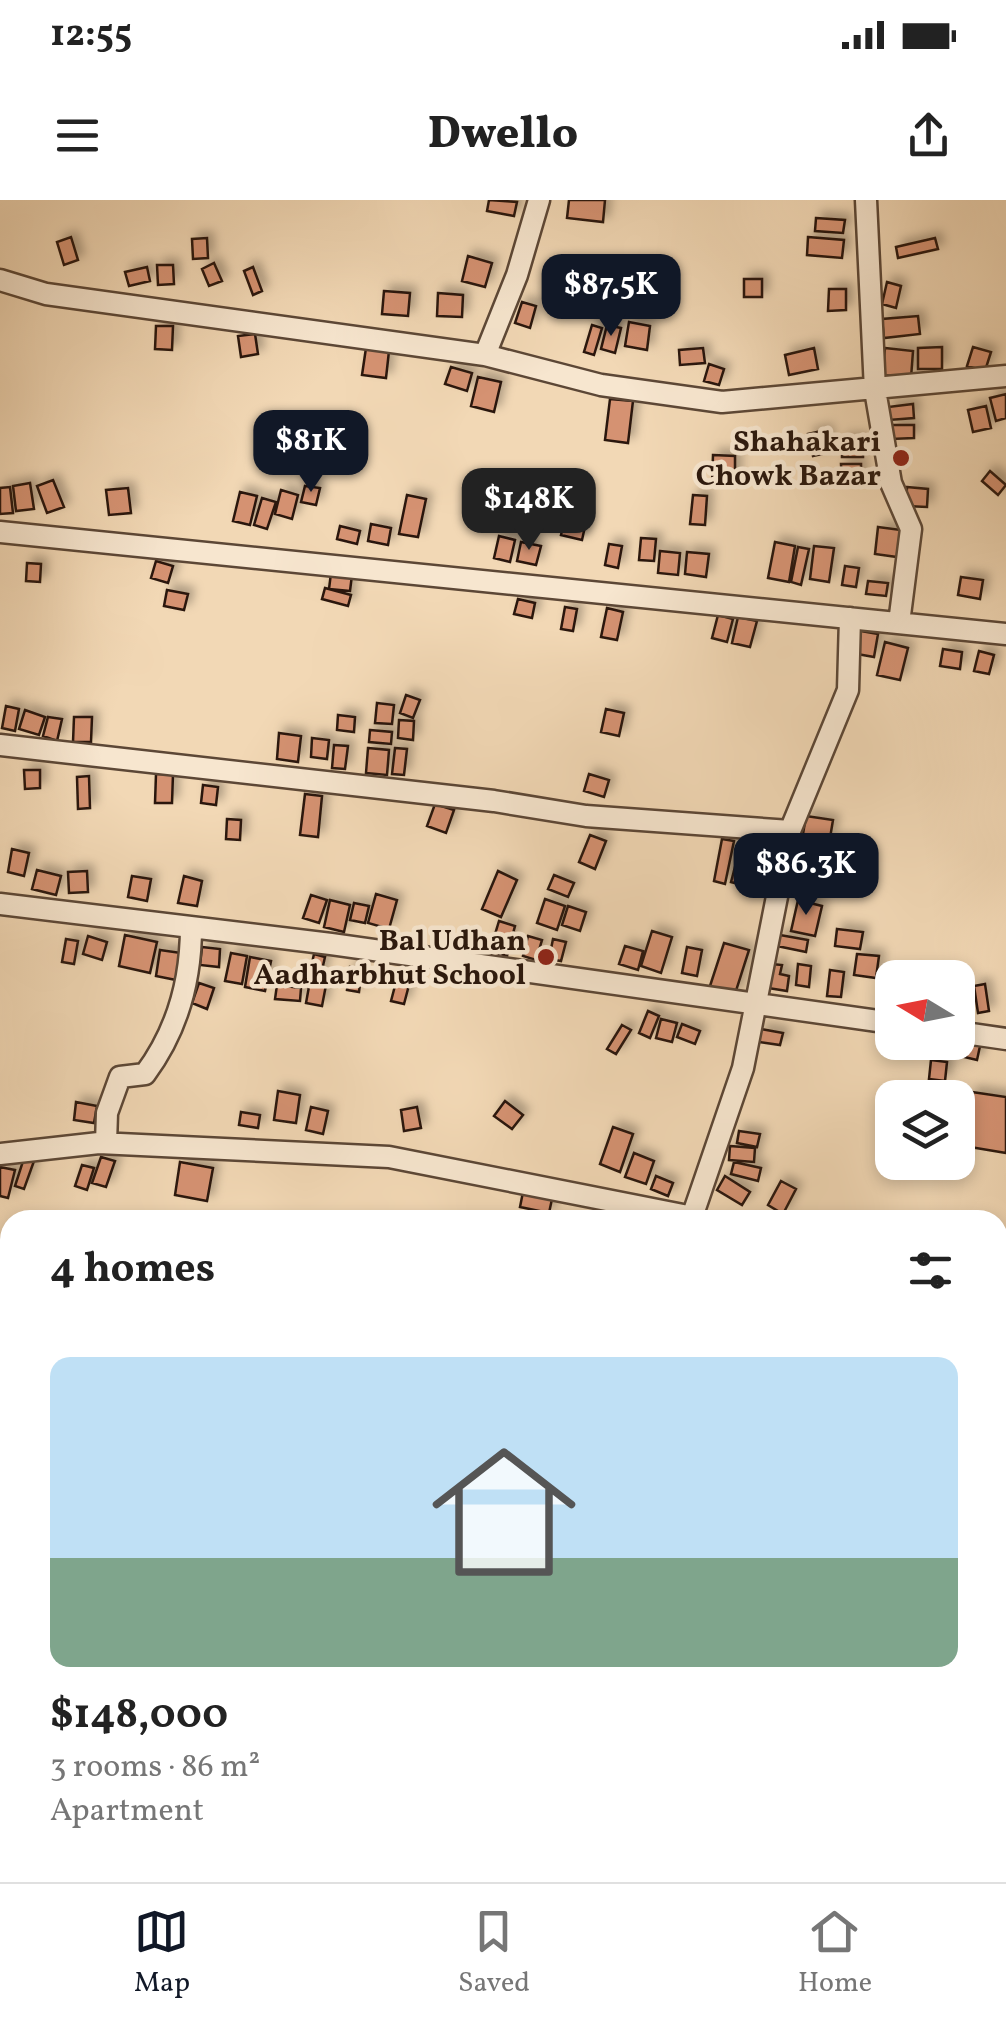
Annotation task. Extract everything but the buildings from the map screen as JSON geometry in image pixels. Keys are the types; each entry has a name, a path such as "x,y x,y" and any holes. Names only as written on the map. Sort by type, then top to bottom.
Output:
{"street":[{"path":"485,355 517,275 538,200"},
{"path":"866,200 875,390 891,482 911,529 899,623"},
{"path":"0,280 46,294 485,355 601,385 722,402 1006,376"},
{"path":"0,532 1006,634"},
{"path":"695,1210 742,1068 752,1003 790,831 848,690 850,618"},
{"path":"0,745 494,801 586,816 790,831"},
{"path":"0,904 875,1021"},
{"path":"106,1143 107,1112 120,1077 145,1074 178,1016 192,964 191,927"},
{"path":"975,1034 1006,1039"},
{"path":"0,1154 106,1143 389,1158 652,1210"}],"place":[{"name":"Shahakari Chowk Bazar","path":"901,458"},
{"name":"Bal Udhan Aadharbhut School","path":"546,957"}]}
